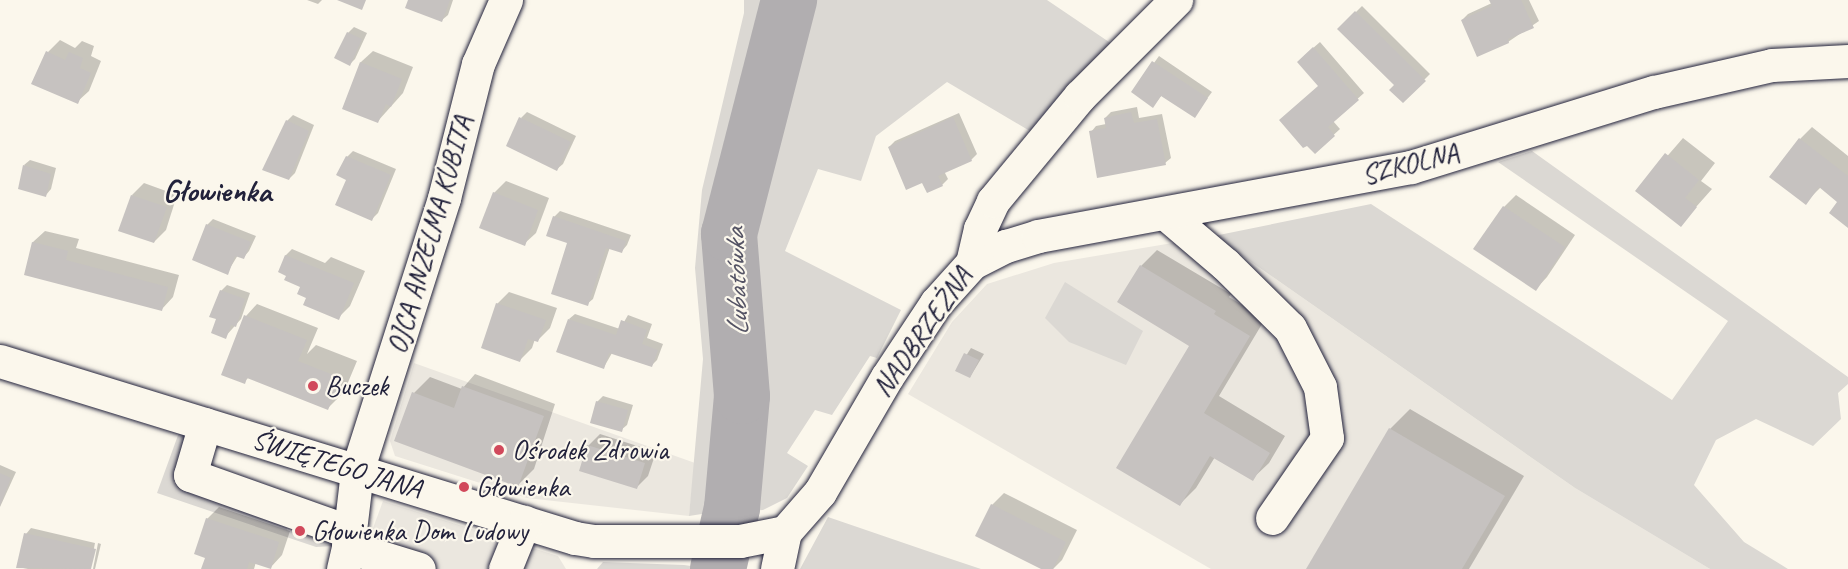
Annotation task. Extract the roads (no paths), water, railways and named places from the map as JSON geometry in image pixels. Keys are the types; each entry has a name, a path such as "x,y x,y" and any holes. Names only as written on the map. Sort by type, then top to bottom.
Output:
{"street":[{"name":"OJCA ANZELMA KUBITA","path":"347,549 357,471 444,198 478,64 506,0"},
{"name":"NADBRZEŻNA","path":"785,532 820,492 887,377 936,303 972,262 980,229 993,201 1080,96 1176,0"},
{"name":"SZKOLNA","path":"972,262 1006,246 1038,236 1412,167 1654,92 1762,67 1848,61"},
{"path":"1166,214 1225,264 1290,328 1320,387 1327,438 1272,518"},
{"name":"ŚWIĘTEGO JANA","path":"0,361 524,522 594,541 741,541 785,532"},
{"path":"205,424 190,475 347,549 419,569"},
{"path":"505,569 524,522"},
{"path":"777,569 785,532"}],"waterway":[{"name":"Lubatówka","path":"718,569 732,508 742,396 729,234 789,0"}],"place":[{"name":"Buczek","path":"313,386"},
{"name":"Ośrodek Zdrowia","path":"499,450"},
{"name":"Głowienka","path":"464,487"},
{"name":"Głowienka Dom Ludowy","path":"300,531"}],"district":[{"name":"Głowienka","path":"217,191"}]}
